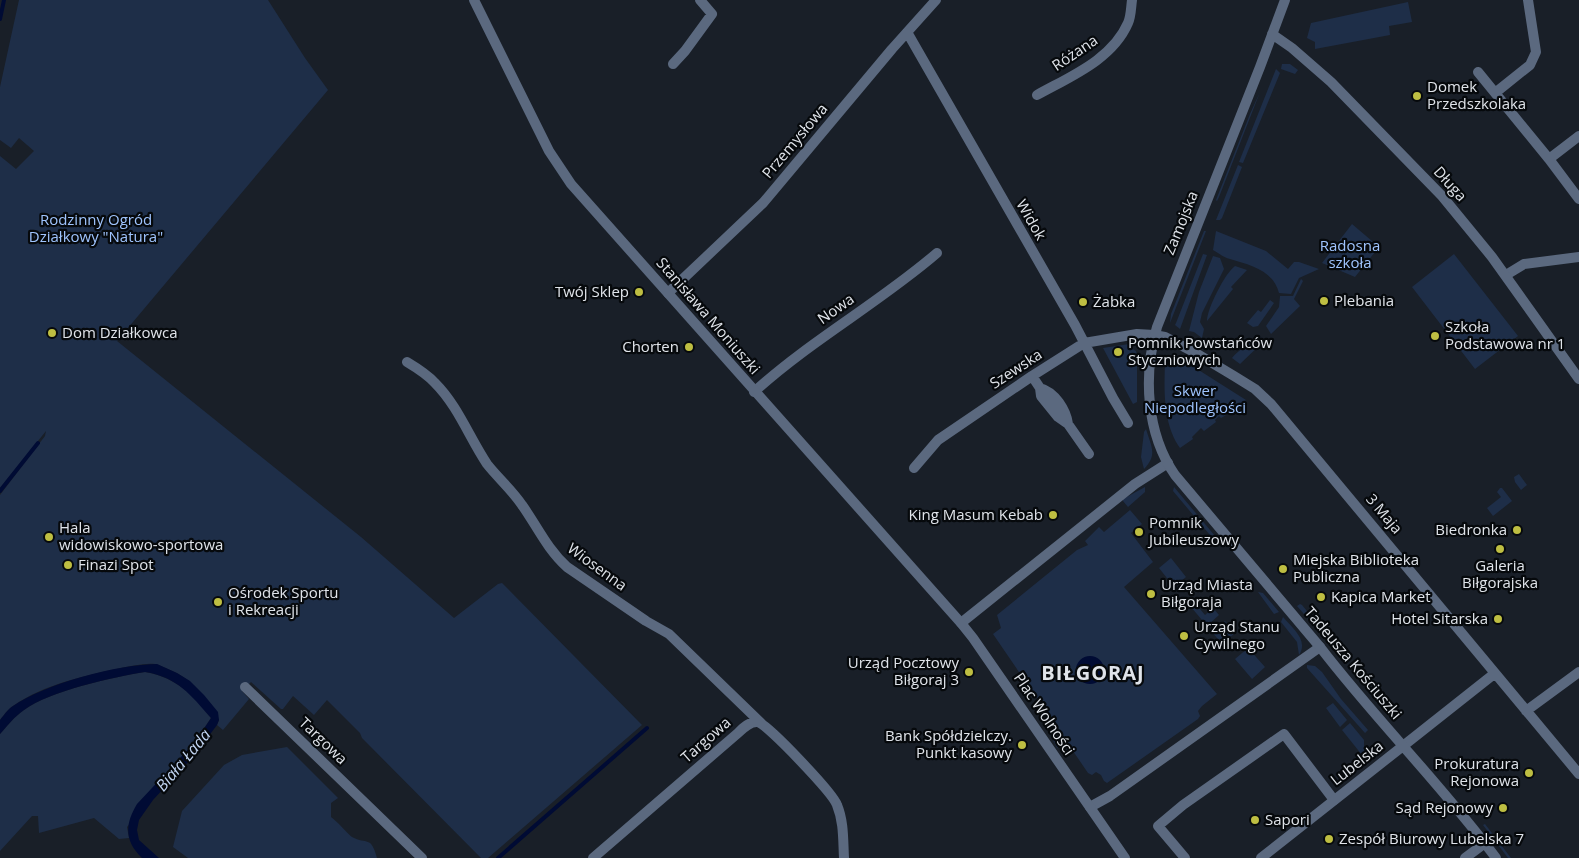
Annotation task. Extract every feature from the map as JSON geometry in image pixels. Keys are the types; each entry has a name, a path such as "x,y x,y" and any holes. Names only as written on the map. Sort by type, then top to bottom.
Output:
{"street":[{"name":"Stanisława Moniuszki","path":"474,0 541,135 562,171 584,200 961,623"},
{"path":"673,64 682,55 712,14 700,0"},
{"name":"Przemysłowa","path":"668,294 763,203 936,0"},
{"name":"Różana","path":"1037,95 1096,61 1115,43 1128,22 1132,0"},
{"name":"Zamojska","path":"1168,463 1157,439 1151,407 1149,373 1154,335 1285,0"},
{"path":"1495,93 1530,65 1536,52 1528,0"},
{"name":"Widok","path":"907,32 1128,423"},
{"name":"Długa","path":"1272,34 1301,55 1393,144 1457,214 1506,275 1579,379"},
{"path":"1478,72 1579,199"},
{"path":"1549,159 1579,136"},
{"name":"Nowa","path":"754,392 799,354 915,272 937,253"},
{"path":"1506,275 1524,264 1579,257"},
{"name":"Szewska","path":"914,468 938,440 1032,376 1084,344 1136,334 1154,335"},
{"name":"3 Maja","path":"1154,335 1165,337 1202,356 1250,386 1268,400 1579,774"},
{"name":"Wiosenna","path":"407,362 434,381 445,394 462,418 483,457 492,470 513,492 545,543 559,560 646,621 669,634 762,724"},
{"path":"1032,376 1040,388 1041,396 1058,417 1068,424 1089,454"},
{"path":"961,623 1134,484 1168,463"},
{"name":"Tadeusza Kościuszki","path":"1168,463 1175,475 1339,672 1485,842 1496,858"},
{"name":"Plac Wolności","path":"961,623 1125,858"},
{"path":"1090,807 1110,796 1320,647"},
{"path":"1526,711 1579,672"},
{"name":"Lubelska","path":"1261,858 1494,674"},
{"name":"Targowa","path":"245,687 422,858"},
{"name":"Targowa","path":"592,858 746,726 754,722 762,724"},
{"path":"762,724 823,784 834,798 842,821 844,858"},
{"path":"1185,858 1158,826 1183,805 1284,734 1334,800"},
{"path":"1465,858 1485,842"}],"green space":[{"name":"Ośrodek Sportu i Rekreacji","path":"19,0 268,0 328,90 117,341 361,537 454,618 498,584 502,583 642,725 488,858 481,858 327,700 314,715 293,696 281,709 251,682 242,691 249,699 223,730 217,725 219,720 210,704 193,684 179,674 155,664 147,664 93,674 51,686 13,706 0,720 0,495 45,436 46,431 0,488 0,156 16,169 34,151 19,138 11,148 0,140 0,87"},
{"path":"1408,2 1412,22 1389,26 1390,35 1315,49 1315,42 1307,38 1311,23"},
{"path":"1282,64 1290,64 1298,70 1295,74 1281,69"},
{"path":"1276,69 1280,73 1243,163 1239,162"},
{"path":"1260,92 1219,197 1217,201 1216,200"},
{"path":"1238,165 1242,167 1222,218 1216,220"},
{"name":"Radosna szkoła","path":"1352,224 1379,247 1355,277 1322,263"},
{"path":"1204,231 1206,231 1170,323 1171,314"},
{"path":"1216,231 1266,251 1288,269 1294,262 1299,262 1319,269 1299,278 1291,294 1279,293 1272,279 1260,270 1226,258 1213,250"},
{"path":"1203,254 1207,255 1180,329 1175,325"},
{"path":"1454,254 1518,336 1475,369 1412,287"},
{"path":"1213,256 1220,258 1224,269 1202,313 1200,322 1204,329 1202,338 1189,331 1199,292"},
{"path":"1235,266 1247,270 1231,287 1233,289 1207,321 1217,292 1226,276"},
{"path":"1301,279 1303,281 1294,299 1300,306 1271,334 1266,326 1279,307 1280,296 1293,296"},
{"path":"1270,300 1274,303 1258,326 1253,327 1247,323 1258,310 1261,312"},
{"path":"1258,336 1265,340 1240,364 1232,358 1252,342"},
{"path":"1129,344 1136,351 1137,355 1137,402 1133,404 1103,348"},
{"name":"Skwer Niepodległości","path":"1175,355 1246,400 1232,411 1228,409 1225,412 1226,415 1221,418 1219,416 1215,420 1216,422 1204,431 1201,428 1192,437 1193,439 1180,448 1170,429 1165,396 1165,362 1169,362"},
{"path":"1146,429 1152,455 1144,469 1141,457"},
{"path":"1519,474 1527,485 1521,490 1514,477"},
{"path":"1145,487 1145,492 1128,507 1123,499"},
{"path":"1174,487 1215,536 1215,541 1173,491"},
{"path":"1500,488 1512,501 1493,516 1487,508 1501,497 1497,492"},
{"path":"1130,510 1142,524 1131,533 1153,562 1124,587 1217,694 1198,711 1200,716 1198,719 1107,783 1096,772 1092,775 1088,773 993,634 1001,628 997,615 1077,550 1088,545 1085,541 1099,527 1104,532"},
{"path":"1171,558 1186,577 1174,587 1159,568"},
{"path":"1258,592 1263,593 1279,612 1274,614"},
{"path":"1195,603 1205,615 1213,608 1219,615 1207,626 1191,607"},
{"path":"1300,604 1334,644 1329,643 1297,606"},
{"path":"1283,617 1301,639 1302,650 1299,655 1297,642 1281,622"},
{"path":"1225,621 1235,633 1222,644 1212,632"},
{"path":"1248,648 1265,667 1252,679 1235,659"},
{"path":"1307,665 1315,666 1322,672 1341,699 1368,730 1365,733 1307,668"},
{"path":"145,672 167,679 187,691 199,702 211,718 195,742 127,827 129,838 119,839 94,818 39,833 38,816 32,816 0,851 0,734 21,712 49,697 100,681"},
{"path":"1333,703 1347,720 1340,727 1326,708"},
{"path":"1350,723 1364,740 1364,753 1362,755 1342,730"},
{"path":"1051,728 1063,744 1057,748 1048,730"},
{"path":"287,747 338,798 331,803 331,817 352,837 370,843 377,858 188,858 173,847 182,811 224,765 242,755"},
{"path":"1485,824 1511,858 1508,858 1483,825"}],"water":[{"path":"1090,656 1100,660 1104,670 1100,680 1090,684 1080,680 1076,670 1080,660"},
{"name":"Biała Łada","path":"157,664 190,681 218,712 219,720 197,755 189,761 153,800 139,820 137,830 139,840 159,858 142,858 136,852 129,839 130,818 133,811 137,804 195,742 211,718 190,695 166,678 145,672 100,681 49,697 21,712 0,734 0,720 11,707 43,690 62,683 123,667"}],"waterway":[{"path":"0,19 4,0"},
{"path":"0,491 38,443"},
{"path":"498,858 647,728"}],"place":[{"name":"Domek Przedszkolaka","path":"1417,96"},
{"name":"Twój Sklep","path":"639,292"},
{"name":"Plebania","path":"1324,301"},
{"name":"Żabka","path":"1083,302"},
{"name":"Dom Działkowca","path":"52,333"},
{"name":"Szkoła Podstawowa nr 1","path":"1435,336"},
{"name":"Chorten","path":"689,347"},
{"name":"Pomnik Powstańców Styczniowych","path":"1118,352"},
{"name":"King Masum Kebab","path":"1053,515"},
{"name":"Biedronka","path":"1517,530"},
{"name":"Pomnik Jubileuszowy","path":"1139,532"},
{"name":"Hala widowiskowo-sportowa","path":"49,537"},
{"name":"Galeria Biłgorajska","path":"1500,549"},
{"name":"Finazi Spot","path":"68,565"},
{"name":"Miejska Biblioteka Publiczna","path":"1283,569"},
{"name":"Urząd Miasta Biłgoraja","path":"1151,594"},
{"name":"Kapica Market","path":"1321,597"},
{"name":"Ośrodek Sportu i Rekreacji","path":"218,602"},
{"name":"Hotel Sitarska","path":"1498,619"},
{"name":"Urząd Stanu Cywilnego","path":"1184,636"},
{"name":"Urząd Pocztowy Biłgoraj 3","path":"969,672"},
{"name":"Bank Spółdzielczy. Punkt kasowy","path":"1022,745"},
{"name":"Prokuratura Rejonowa","path":"1529,773"},
{"name":"Sąd Rejonowy","path":"1503,808"},
{"name":"Sapori","path":"1255,820"},
{"name":"Zespół Biurowy Lubelska 7","path":"1329,839"}],"district":[{"name":"BIŁGORAJ","path":"1093,673"}],"park label":[{"name":"Rodzinny Ogród Działkowy \"Natura\"","path":"96,228"}]}
